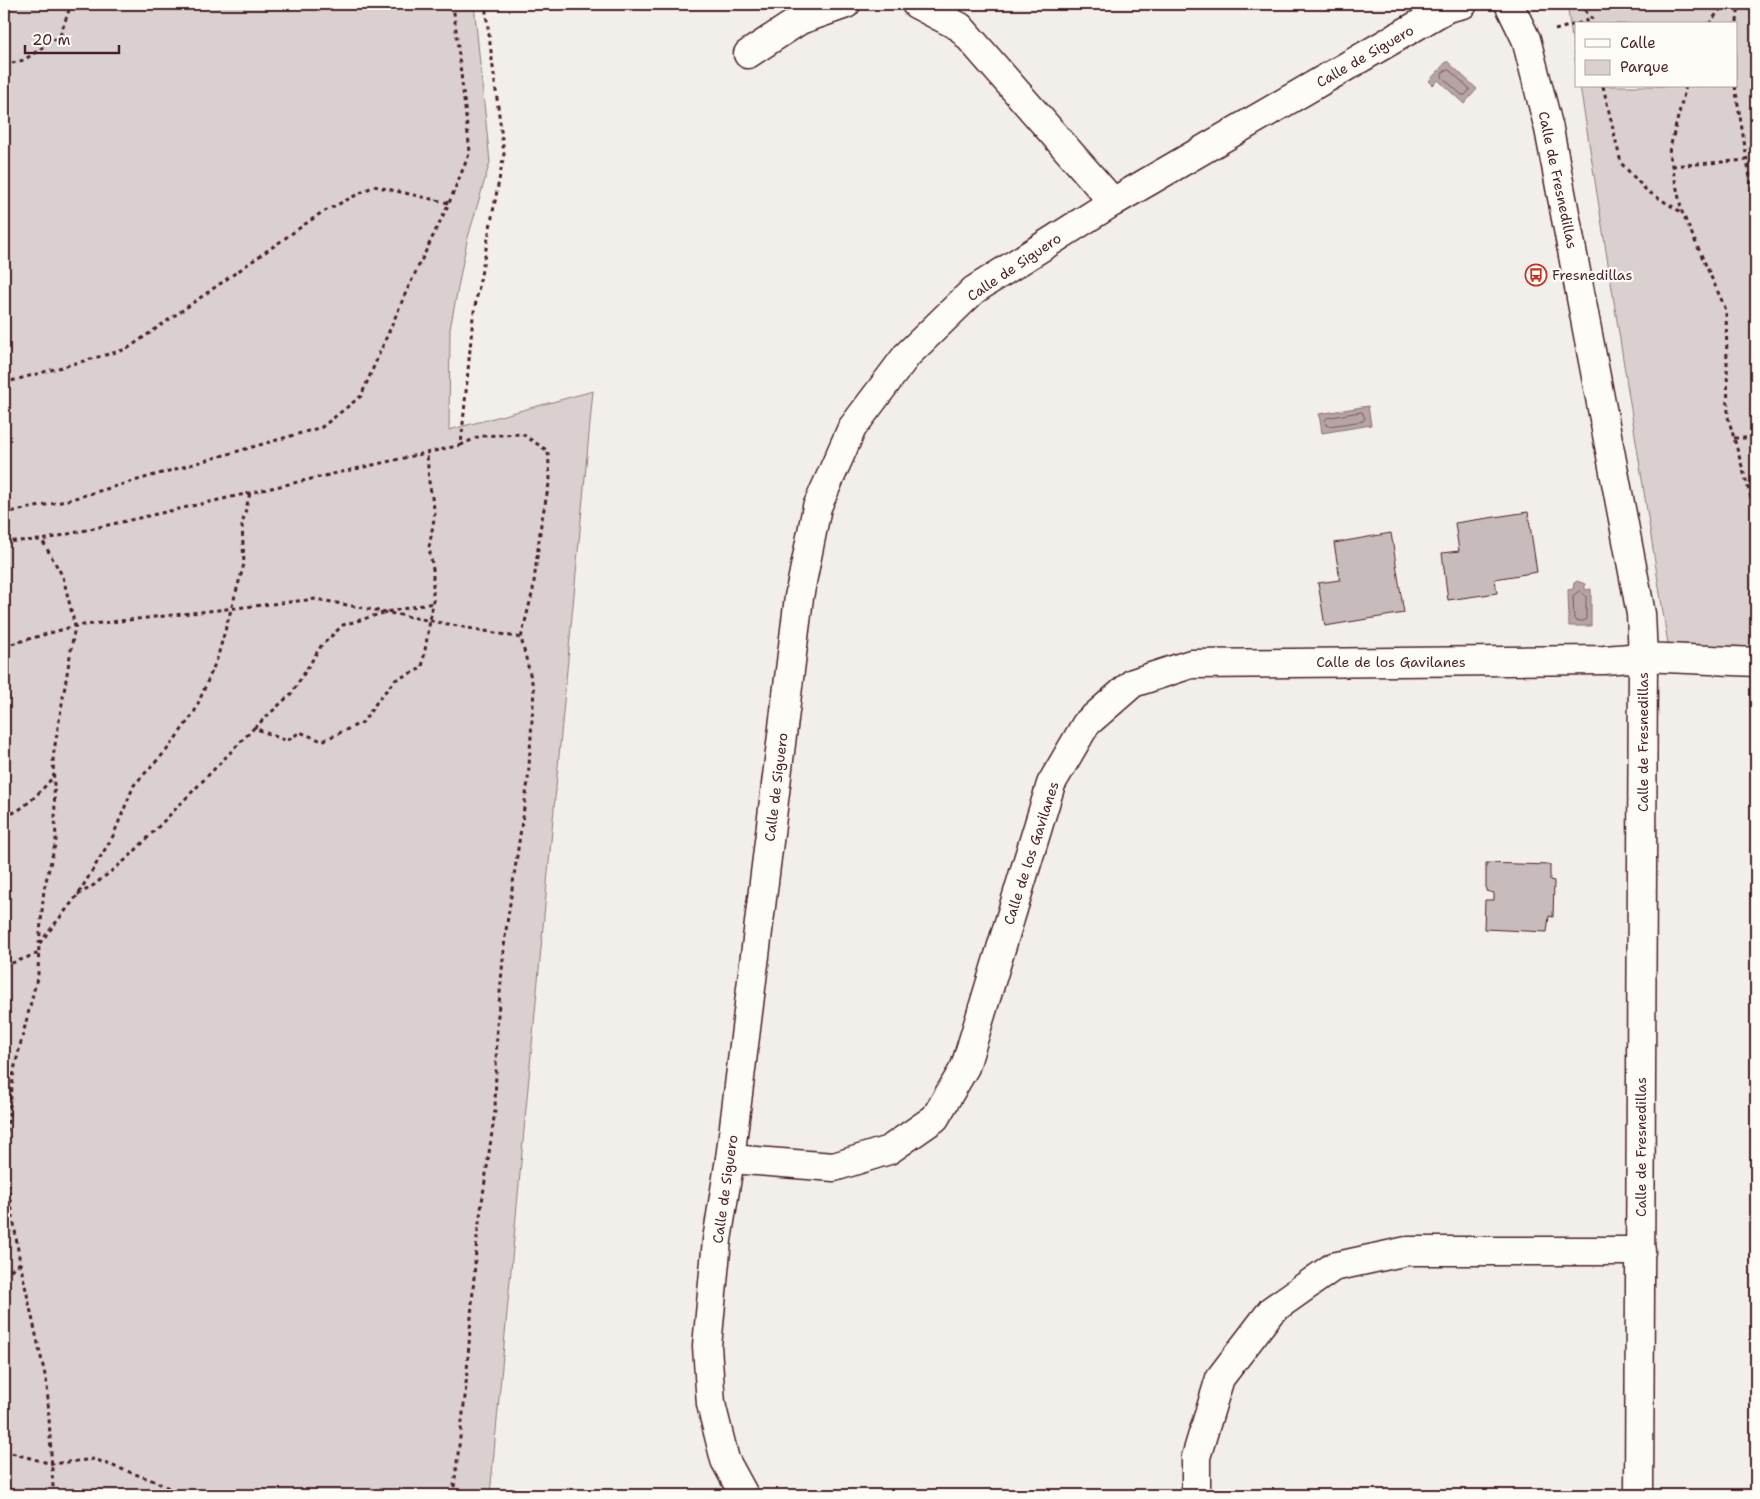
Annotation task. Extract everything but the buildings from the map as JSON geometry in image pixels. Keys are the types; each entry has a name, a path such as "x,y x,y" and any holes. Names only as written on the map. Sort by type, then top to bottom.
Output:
{"street":[{"path":"748,54 800,20 846,4"},
{"path":"916,4 960,27 1113,202"},
{"name":"Calle de Siguero","path":"744,1495 725,1460 711,1404 707,1346 718,1240 730,1159 799,597 817,507 852,428 907,355 974,290 1113,202 1447,8 1463,4"},
{"name":"Calle de Fresnedillas","path":"1509,4 1526,39 1549,129 1641,614 1643,657 1640,1495"},
{"name":"Calle de los Gavilanes","path":"730,1159 834,1167 889,1150 934,1118 965,1067 1051,784 1086,724 1133,683 1191,664 1604,660 1643,657 1756,662"},
{"path":"1196,1495 1196,1457 1220,1378 1272,1310 1333,1268 1407,1251 1641,1251"}],"path":[{"path":"4,65 24,60 60,36 71,4"},
{"path":"4,513 61,502 322,427 361,396 406,290 449,203 470,152 453,4"},
{"path":"461,445 473,318 504,154 485,4"},
{"path":"1580,4 1592,22"},
{"path":"1710,22 1724,4"},
{"path":"1737,22 1739,4"},
{"path":"1603,88 1622,163 1647,191 1682,212"},
{"path":"1685,88 1669,152 1682,212 1726,310 1728,417 1751,498 1756,501"},
{"path":"1735,88 1756,215"},
{"path":"1672,166 1747,160"},
{"path":"4,383 127,349 321,213 374,186 449,203"},
{"path":"4,543 42,540 461,445 480,436 522,434 548,451 550,479 541,524 533,590 521,638 534,690 528,781 504,937 498,1026 496,1111 477,1237 465,1397 453,1495"},
{"path":"1734,438 1756,438"},
{"path":"254,728 287,741 300,732 322,741 363,722 395,680 422,668 433,603 434,570 429,548 435,513 429,482 427,453"},
{"path":"39,944 76,896 113,836 134,785 166,752 194,712 217,659 244,564 242,525 250,493"},
{"path":"42,540 63,577 75,626 53,757 56,841 44,889 38,974 14,1070 4,1158 20,1263 47,1384 53,1487 51,1495"},
{"path":"4,646 75,626 316,599 521,638"},
{"path":"76,896 94,885 129,856 254,728 292,693 321,646 343,625 387,612 433,603"},
{"path":"4,815 10,815 40,794 54,777"},
{"path":"4,966 39,953"},
{"path":"4,1275 20,1263"},
{"path":"4,1451 52,1464 94,1459 154,1481 184,1495"}],"green space":[{"path":"4,4 474,4 490,162 467,241 450,329 449,430 593,391 490,1495 4,1495"},
{"path":"1567,4 1756,4 1756,647 1668,644 1580,88 1738,88 1738,22 1575,22 1575,58"}],"water":[{"path":"1447,61 1477,89 1464,104 1438,80 1433,85 1429,81"},
{"path":"1368,406 1371,425 1322,433 1319,414"},
{"path":"1577,581 1585,584 1585,590 1591,589 1591,626 1569,626 1568,590 1573,589 1574,583"}],"place":[{"name":"Fresnedillas","path":"1536,275"}]}
